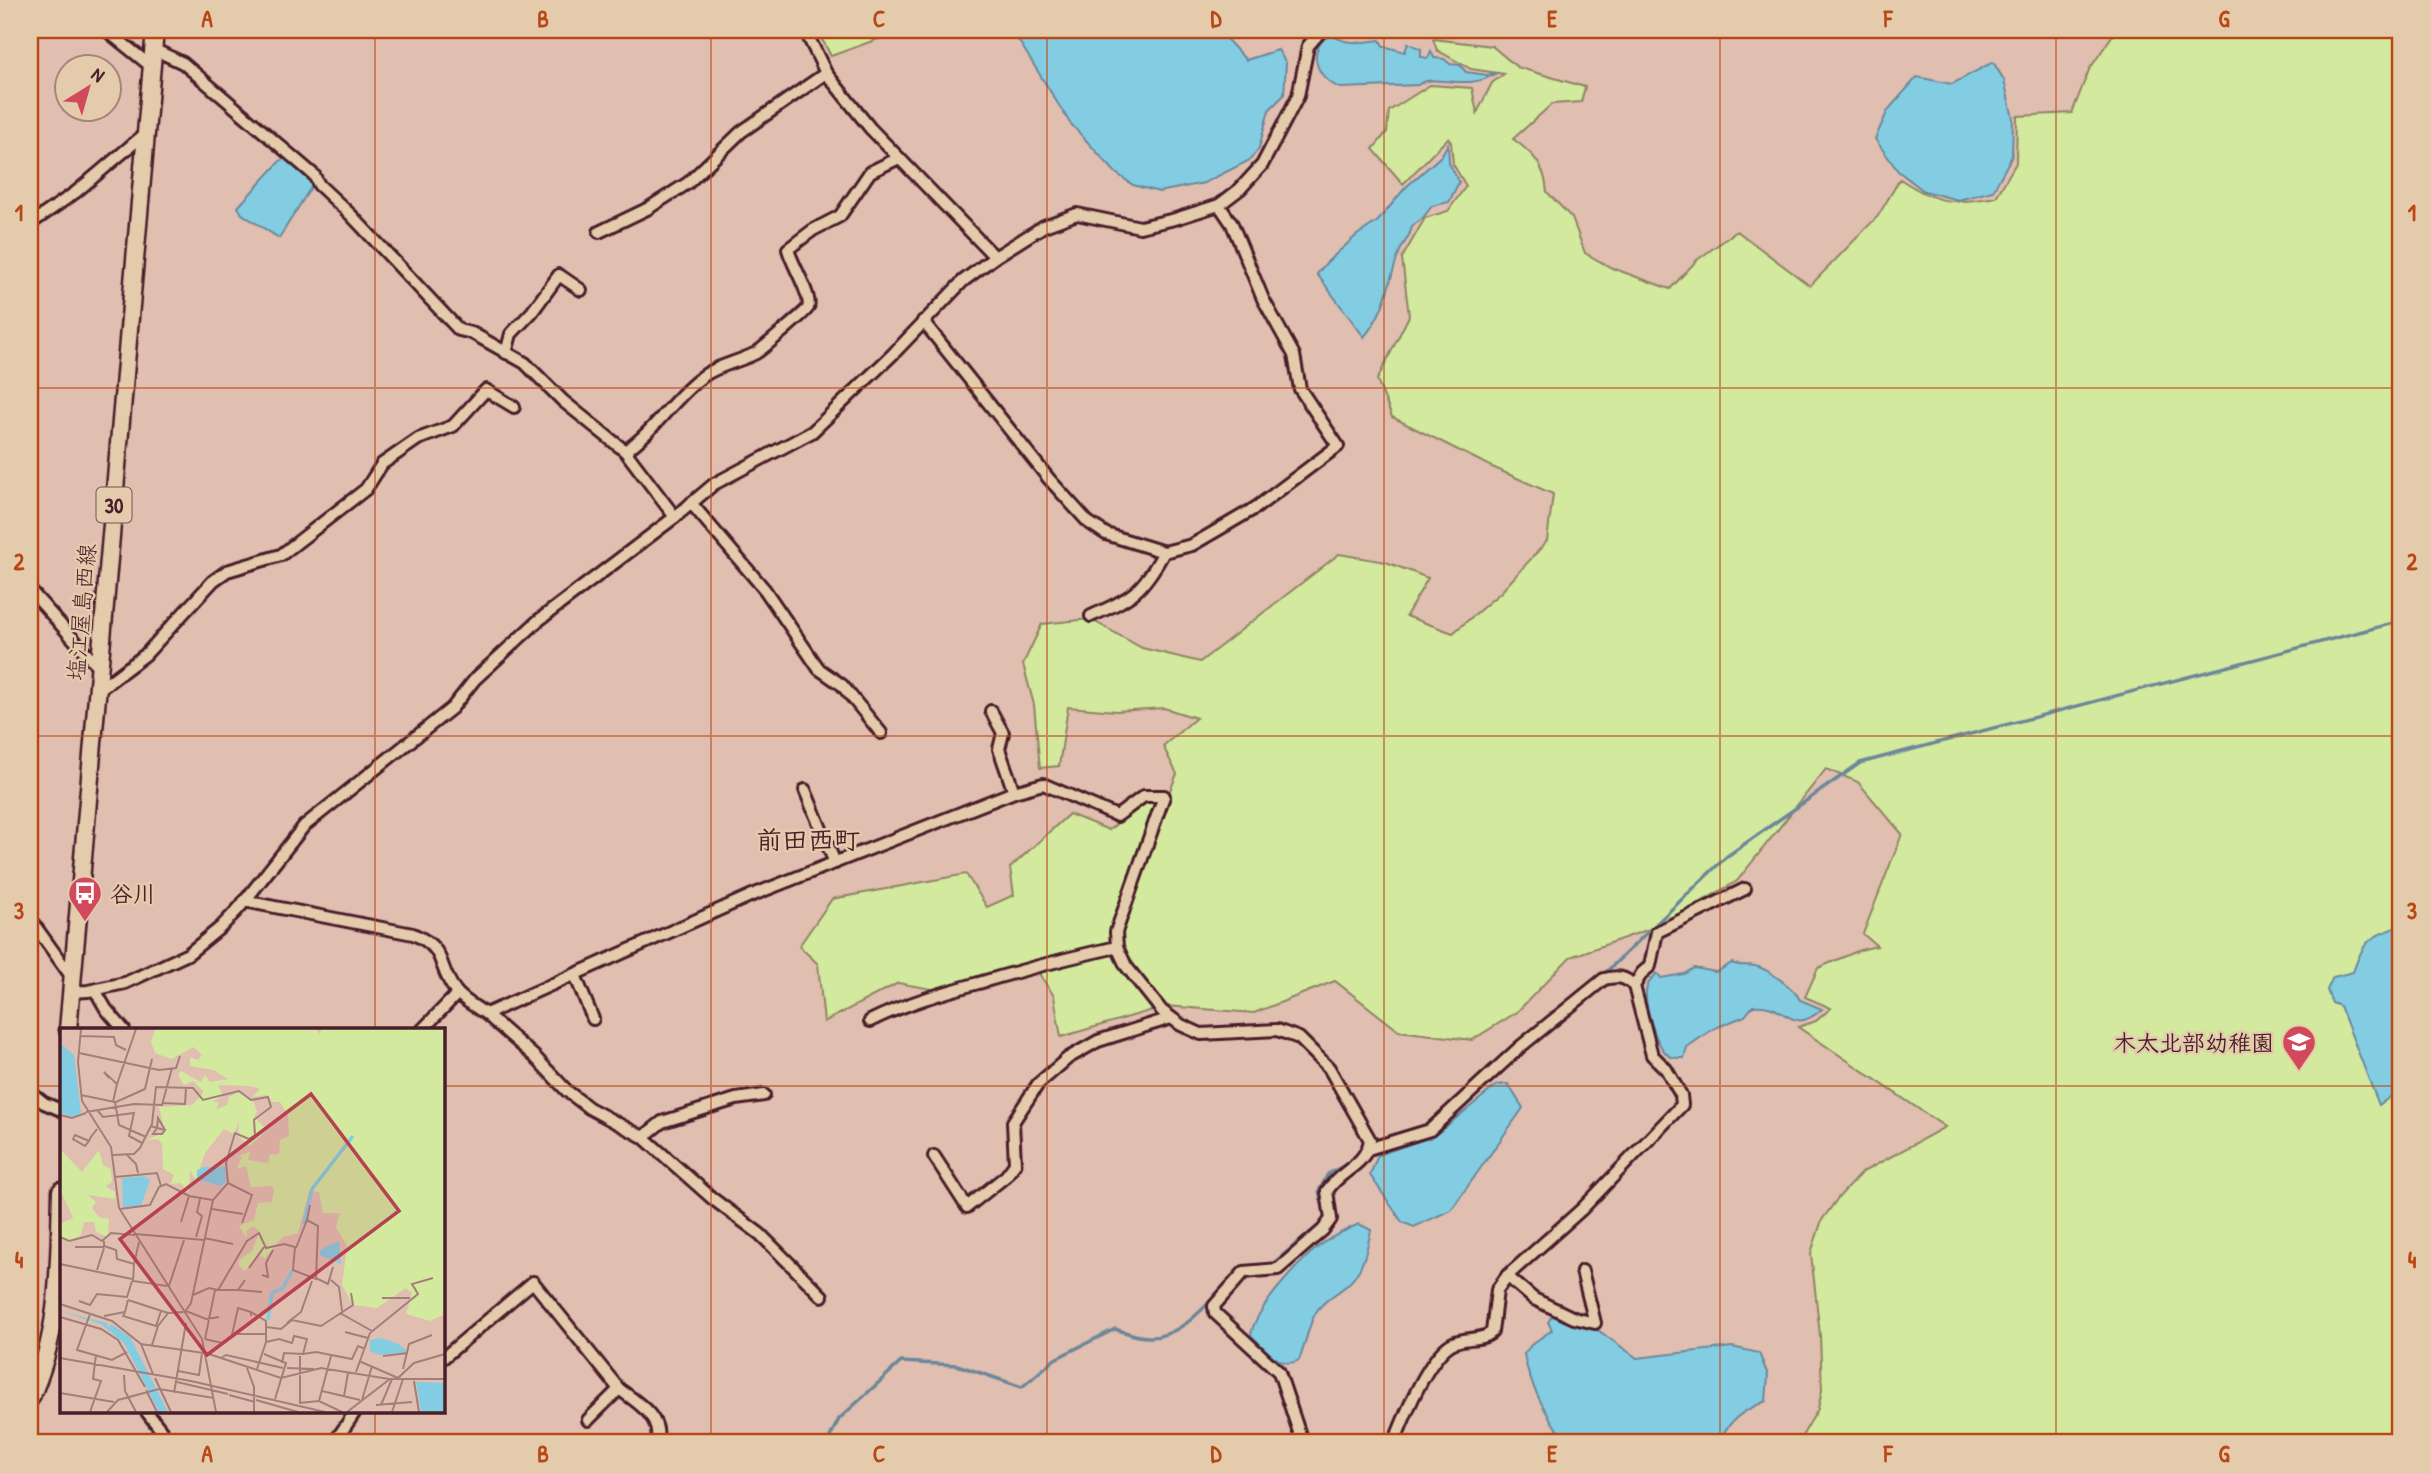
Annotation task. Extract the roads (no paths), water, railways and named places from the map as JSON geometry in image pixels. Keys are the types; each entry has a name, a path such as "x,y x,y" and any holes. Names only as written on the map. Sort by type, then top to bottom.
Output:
{"main road":[{"name":"塩江屋島西線","path":"68,1028 155,30"},
{"path":"30,1399 55,1345 60,1216"}],"street":[{"path":"106,30 152,67"},
{"path":"805,30 826,73 870,128 995,257"},
{"path":"91,991 137,978 188,954 221,927 304,827 452,708 475,679 539,620 675,517 714,484 812,432 876,372 963,281 995,257 1044,226 1077,214 1140,226 1175,219 1219,205 1240,190 1262,165 1297,96 1308,46 1322,30"},
{"path":"153,49 192,71 314,175 319,185 351,215 458,330 471,333 526,363 564,401 625,451 675,517"},
{"path":"599,232 647,209 688,183 741,132 826,73"},
{"path":"30,224 76,192 146,132"},
{"path":"625,451 653,429 705,374 759,352 768,341 801,317 809,307 809,298 791,261 788,248 813,230 840,216 870,172 899,158"},
{"path":"923,321 1049,479 1088,522 1106,534 1164,552 1192,545 1257,507 1338,446 1300,389 1294,355 1263,299 1232,224 1219,205"},
{"path":"506,353 511,334 532,312 559,275 580,290"},
{"path":"97,691 145,655 213,581 227,571 281,555 366,489 382,464 418,439 453,426 486,390 514,407"},
{"path":"691,503 765,590 819,669 842,685 881,733"},
{"path":"1091,616 1123,603 1138,592 1164,552"},
{"path":"30,590 99,668"},
{"path":"991,711 1003,733 999,749 1014,792"},
{"path":"486,1014 750,896 1014,792 1043,784 1117,816 1144,796 1164,796 1116,932 1117,947 1126,966 1162,1012 1201,1034 1277,1030 1299,1038 1329,1068 1370,1140 1365,1153 1355,1166 1335,1178 1327,1191 1331,1219 1323,1230 1278,1269 1244,1272 1214,1306 1215,1313 1279,1371 1301,1438 1297,1443"},
{"path":"805,790 835,863"},
{"path":"1634,986 1650,966 1657,932 1745,889"},
{"path":"244,901 413,934 425,939 440,954 447,979 457,994 486,1014 535,1057 567,1091 589,1108 643,1137 713,1199 760,1234 822,1296"},
{"path":"30,919 71,983 91,991 122,1028"},
{"path":"870,1021 897,1007 929,997 1117,947"},
{"path":"575,975 593,1019"},
{"path":"1365,1153 1430,1130 1520,1046 1604,979 1615,976 1627,978 1634,986 1652,1055 1666,1069 1681,1095 1682,1105 1582,1209 1507,1276 1497,1290 1492,1332 1487,1337 1459,1340 1449,1345 1422,1379 1394,1443"},
{"path":"424,1028 457,994"},
{"path":"934,1156 967,1207 1006,1176 1016,1164 1013,1122 1038,1084 1068,1058 1098,1041 1171,1018"},
{"path":"30,1092 44,1104 60,1110"},
{"path":"643,1137 662,1122 736,1099 764,1095"},
{"path":"1507,1276 1534,1299 1574,1318 1595,1323 1582,1272"},
{"path":"444,1357 533,1282 619,1389 654,1419 658,1436 656,1443"},
{"path":"588,1420 619,1389"},
{"path":"149,1414 172,1443"},
{"path":"334,1443 354,1414"}],"water":[{"path":"1012,30 1218,30 1246,60 1278,50 1286,63 1284,95 1269,110 1259,148 1250,160 1204,183 1159,192 1133,185 1116,173 1070,123"},
{"path":"1331,34 1349,42 1380,40 1383,46 1405,52 1408,43 1421,49 1421,57 1428,58 1431,51 1434,58 1460,65 1466,72 1487,75 1497,73 1474,81 1433,80 1418,85 1340,88 1325,78 1317,63 1318,48"},
{"path":"1993,62 2004,80 2013,118 2012,156 1993,191 1958,200 1924,191 1898,171 1875,139 1888,110 1917,77 1952,84"},
{"path":"1448,144 1449,163 1459,182 1449,202 1432,206 1422,219 1412,226 1400,251 1383,306 1364,337 1317,274 1357,235 1378,221 1405,188 1441,156"},
{"path":"286,158 311,179 313,184 279,238 242,214 238,207 281,160"},
{"path":"2399,926 2401,1084 2394,1094 2379,1105 2340,1006 2332,1003 2327,990 2333,977 2353,972 2368,942"},
{"path":"1732,963 1755,966 1766,971 1787,985 1800,1000 1822,1009 1811,1017 1795,1020 1765,1006 1753,1006 1745,1016 1713,1029 1687,1047 1684,1058 1668,1055 1659,1043 1649,1016 1646,992 1650,982 1657,973 1661,978 1684,974 1694,968 1716,972"},
{"path":"1508,1084 1523,1108 1451,1210 1414,1227 1402,1222 1370,1175 1378,1155 1434,1136 1497,1085"},
{"path":"1359,1224 1371,1230 1364,1260 1357,1274 1318,1309 1310,1324 1299,1360 1292,1363 1279,1360 1251,1335 1261,1311 1281,1284 1316,1249"},
{"path":"1553,1314 1599,1331 1637,1358 1732,1347 1759,1353 1768,1375 1766,1401 1737,1417 1718,1443 1566,1443 1535,1389 1524,1354 1532,1344 1552,1330 1548,1322"}],"waterway":[{"path":"1603,975 1726,857 1860,763 2401,621"},
{"path":"1442,1126 1532,1044"},
{"path":"1368,1156 1404,1143"},
{"path":"1271,1265 1326,1219 1319,1191 1328,1174 1351,1162"},
{"path":"827,1443 839,1419 901,1362 957,1365 1022,1387 1055,1359 1115,1329 1144,1337 1169,1333 1189,1321 1221,1290"}],"place":[{"name":"谷川","path":"85,923"},
{"name":"木太北部幼稚園","path":"2299,1072"}],"district":[{"name":"前田西町","path":"808,839"}]}
